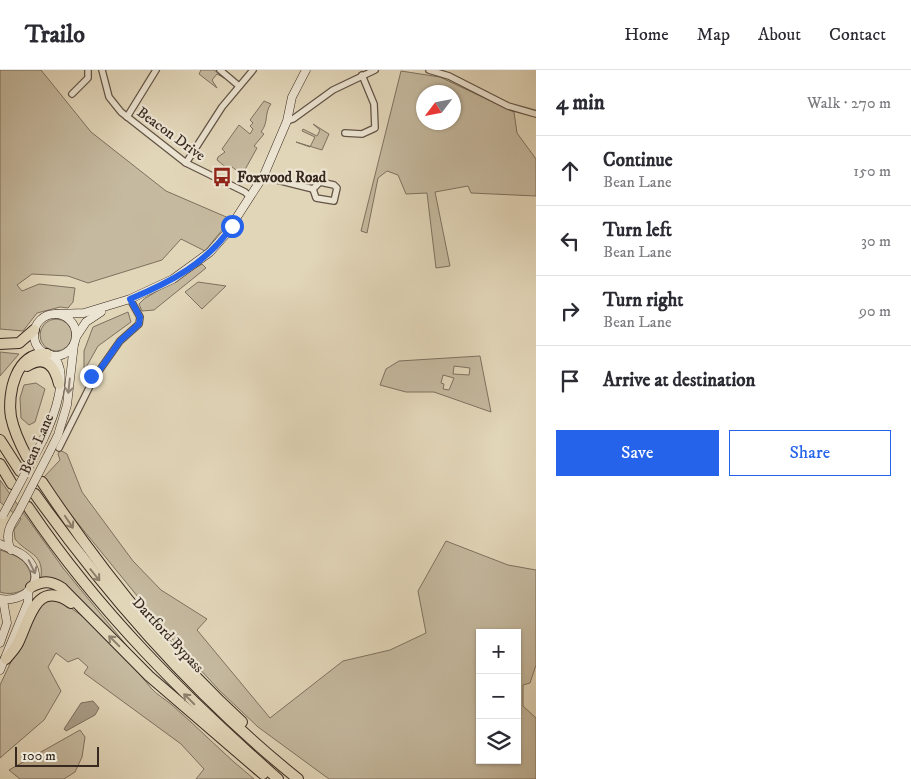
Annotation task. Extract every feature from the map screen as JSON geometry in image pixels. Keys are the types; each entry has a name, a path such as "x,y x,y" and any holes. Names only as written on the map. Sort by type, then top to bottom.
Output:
{"highway":[{"path":"0,344 19,343 34,330"},
{"path":"27,457 16,432 11,413 12,391 20,368 28,360 40,354 49,354"},
{"path":"18,373 31,364 45,363 56,371 60,384"},
{"path":"0,440 20,471"},
{"path":"0,464 12,484"},
{"path":"42,482 95,558 160,637 223,704 269,747 285,768"},
{"name":"Dartford Bypass","path":"35,494 76,550 155,646 215,707 298,779"},
{"name":"Dartford Bypass","path":"28,507 67,560 138,646 207,717 278,779"},
{"path":"30,589 42,582 52,582 63,590 149,676 225,744 270,779"},
{"path":"6,659 17,645 30,612 39,601 47,597 58,596 79,606"}],"main road":[{"path":"109,307 87,321 70,349 63,354 49,354 38,346 34,330 43,318 56,314 82,314 109,307 164,284 204,258 226,234 264,175 287,120 292,97 306,70"},
{"path":"56,314 71,321 75,329 75,340"},
{"name":"Bean Lane","path":"11,550 7,540 8,532 58,435 67,405 75,340"},
{"name":"Bean Lane","path":"2,518 43,440 52,417 60,384 60,368 49,354"},
{"path":"0,544 25,556 32,565 35,575 28,602 0,670"},
{"path":"0,643 7,623 1,599 19,599 30,589"}],"street":[{"path":"72,94 88,78 88,70"},
{"name":"Beacon Drive","path":"102,70 109,97 127,117 186,164 245,192 249,196"},
{"path":"127,117 156,70"},
{"path":"220,70 239,86"},
{"path":"186,164 222,107 253,70"},
{"path":"287,120 293,119 333,90 375,70"},
{"path":"429,70 449,76 508,106 536,114"},
{"path":"345,133 362,134 374,128 374,104 362,75"},
{"path":"264,175 313,189"},
{"path":"320,182 334,185 338,192 336,198 330,202 316,198 313,189 320,182"},
{"name":"Bean Lane","path":"62,448 94,378 120,341 139,324 140,317 130,299"},
{"path":"87,374 94,378"}],"shaded area":[{"path":"0,70 41,70 91,132 166,191 231,219 205,251 181,239 162,260 88,283 68,276 32,274 17,285 22,291 39,284 75,288 73,302 68,308 60,307 37,313 23,331 0,329"},
{"path":"201,70 214,70 224,78 217,74 212,80 217,88 199,74"},
{"path":"401,71 440,77 457,85 416,85 416,130 461,130 461,87 514,112 517,133 536,159 536,196 471,193 468,186 435,192 450,266 436,268 427,193 406,194 398,175 387,171 378,178 367,233 361,231"},
{"path":"264,101 271,104 261,132 264,134 254,146 257,148 242,175 231,166 228,169 217,160 225,152 222,149 239,125 250,134 253,129 250,126 253,123 250,120"},
{"path":"313,124 329,134 322,150 310,146 315,137 302,131 303,129 317,136 320,130"},
{"path":"202,264 206,268 154,310 142,311 139,304 144,299"},
{"path":"198,282 226,286 202,309 185,292"},
{"path":"128,312 131,322 98,346 84,371 84,351 93,327"},
{"path":"56,319 67,324 72,335 67,346 56,351 45,346 40,335 45,324"},
{"path":"0,352 19,354 0,376"},
{"path":"480,356 491,412 434,392 406,392 380,385 386,369 399,361","holes":["454,366 470,368 469,375 453,374","443,375 454,378 449,390 443,389 444,384 441,383"]},
{"path":"36,383 45,389 35,422 29,425 21,418 20,398 24,385"},
{"path":"60,450 67,454 82,492 133,561 161,590 207,619 197,630 270,718 343,661 390,650 426,633 418,591 446,541 508,565 536,570 536,665 530,683 523,685 523,706 536,718 536,779 329,779 258,727 219,690 174,641 58,499 44,477 60,460 58,454"},
{"path":"0,480 63,568 141,663 105,629 41,577 40,563 37,558 15,539 14,530 21,519 0,502"},
{"path":"0,550 22,560 27,566 31,579 25,588 13,593 0,592"},
{"path":"54,600 80,614 93,625 120,651 153,690 254,779 196,779 204,769 181,744 84,673 88,667 78,658 68,662 56,653 48,667 61,691 44,720 0,758 0,685 35,611 45,602"},
{"path":"93,701 99,708 95,715 66,731 64,729 81,703"},
{"path":"80,730 85,737 82,757 75,772 64,779 20,779 9,770"}],"place":[{"name":"Foxwood Road","path":"222,177"}],"route":[{"path":"91,376 94,378 120,341 139,324 140,317 130,299 164,284 192,267 212,250 232,226"}]}
